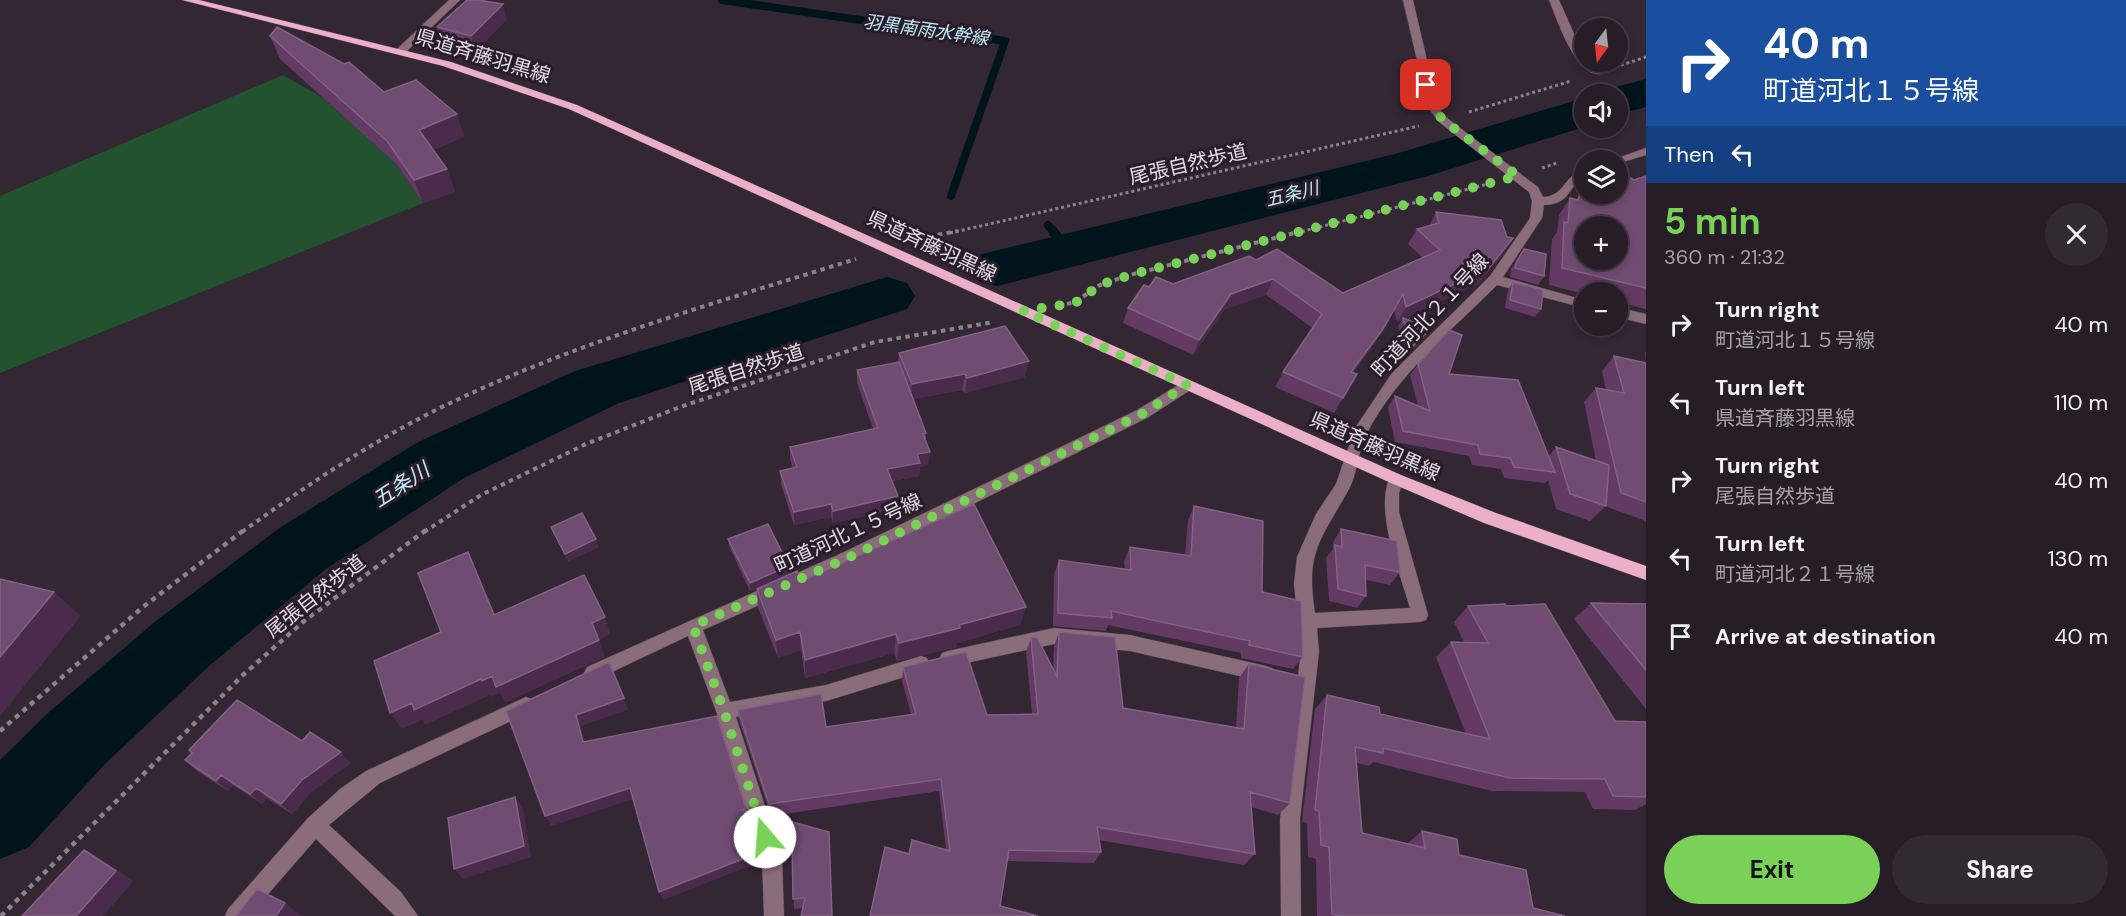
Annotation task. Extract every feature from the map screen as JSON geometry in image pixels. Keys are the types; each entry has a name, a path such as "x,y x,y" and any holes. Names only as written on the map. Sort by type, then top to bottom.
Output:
{"main road":[{"name":"県道斉藤羽黒線","path":"187,0 470,71 573,107 1352,460 1552,541 1646,573"}],"street":[{"path":"400,52 455,0"},
{"path":"1408,0 1424,69 1428,101 1443,120 1518,176 1534,190 1538,201 1548,202 1561,198 1574,178"},
{"path":"1554,0 1574,46"},
{"path":"1628,157 1646,151"},
{"name":"町道河北２１号線","path":"1291,916 1290,819 1310,652 1302,584 1305,557 1322,519 1343,486 1360,432 1397,377 1495,279 1536,218 1538,201"},
{"path":"1495,279 1516,287 1574,302"},
{"path":"1628,315 1646,319"},
{"name":"町道河北１５号線","path":"576,681 693,626 850,557 1142,414 1187,385"},
{"path":"1308,621 1420,615 1391,512 1391,493 1396,479"},
{"path":"693,626 724,711 772,858 774,916"},
{"path":"724,711 826,693 919,665 1054,636 1130,643 1306,683"},
{"path":"236,916 315,825 347,796 373,777 544,696"},
{"path":"315,825 394,899 408,916"}],"path":[{"name":"尾張自然歩道","path":"1628,63 1646,57"},
{"name":"尾張自然歩道","path":"0,731 54,681 179,576 244,529 382,438 528,368 602,339 926,236 983,227 1443,120 1597,72"},
{"name":"尾張自然歩道","path":"1,916 235,683 296,629 411,540 481,495 585,444 680,406 875,342 984,325 1023,311 1075,303 1100,285 1130,275 1518,176 1564,160"}],"green space":[{"path":"283,75 323,98 396,164 423,203 0,373 0,196"}],"building":[{"path":"467,0 503,4 471,36 437,27"},
{"path":"277,27 344,64 349,62 384,92 416,80 457,114 419,130 447,169 414,180 387,141 270,36"},
{"path":"1646,176 1646,288 1562,268 1564,222 1568,223 1570,198 1574,199 1574,204 1628,204 1628,179 1634,180"},
{"path":"1436,212 1501,220 1507,237 1513,238 1489,268 1406,307 1403,294 1383,329 1351,372 1357,374 1343,398 1283,372 1322,314 1273,279 1231,294 1199,340 1128,308 1144,285 1149,287 1156,277 1173,284 1249,256 1256,260 1277,249 1343,293 1440,250 1417,229 1439,223"},
{"path":"1524,249 1546,254 1544,276 1515,268"},
{"path":"1513,282 1543,290 1541,309 1510,300"},
{"path":"1403,318 1431,328 1411,348"},
{"path":"1005,326 1029,361 967,378 965,374 912,384 899,353"},
{"path":"1449,330 1462,335 1449,374 1518,380 1555,472 1514,467 1510,458 1480,454 1478,445 1403,431 1395,396 1430,411 1418,364"},
{"path":"1614,356 1646,363 1646,502 1621,493 1596,388 1624,393"},
{"path":"899,362 926,433 923,434 930,452 917,454 920,463 887,469 898,496 833,511 831,504 794,512 780,471 797,467 790,447 878,428 857,370"},
{"path":"1556,447 1609,465 1606,506 1570,494"},
{"path":"974,504 1026,607 959,625 960,628 899,643 896,634 805,660 800,632 776,640 757,589 797,571 802,581"},
{"path":"1194,506 1263,521 1262,592 1301,601 1303,657 1249,645 1250,641 1111,611 1112,618 1058,613 1059,560 1131,570 1130,547 1191,556"},
{"path":"582,513 596,539 565,554 551,527"},
{"path":"768,524 789,566 750,583 728,539"},
{"path":"1341,529 1397,541 1400,572 1365,565 1366,596 1338,589 1335,545 1342,547"},
{"path":"468,552 494,615 584,575 605,617 592,623 599,640 496,687 492,676 414,710 412,703 390,713 374,661 441,632 418,573"},
{"path":"0,579 54,592 0,657"},
{"path":"1591,603 1646,604 1646,670"},
{"path":"1505,604 1506,606 1545,604 1615,721 1646,722 1646,797 1613,796 1605,779 1510,778 1383,748 1383,753 1355,747 1362,833 1425,848 1422,831 1457,839 1459,855 1526,870 1533,908 1565,916 1340,916 1332,914 1329,847 1321,845 1319,811 1315,810 1327,695 1379,707 1380,714 1490,739 1451,642 1488,643 1468,606"},
{"path":"1059,632 1115,637 1123,708 1244,729 1249,664 1305,677 1290,803 1250,792 1255,854 1097,827 1101,852 1009,850 1000,906 1038,916 870,916 885,847 909,854 912,840 950,851 941,779 769,804 738,710 821,694 826,727 916,714 903,667 966,652 987,715 1038,714 1031,638 1037,637 1057,677"},
{"path":"609,662 624,698 576,715 583,742 717,716 746,809 740,810 747,811 758,853 659,892 630,788 545,816 506,711"},
{"path":"237,700 302,741 310,732 341,752 302,780 281,804 256,788 250,794 221,775 216,781 185,760 192,753 189,750"},
{"path":"515,797 524,846 454,869 448,818"},
{"path":"774,817 829,832 832,916 801,916 805,898 793,899 792,838 782,842"},
{"path":"84,850 116,871 76,916 22,916"},
{"path":"257,889 285,903 276,916 236,916"}],"waterway":[{"name":"羽黒南雨水幹線","path":"722,0 1005,41 951,196"},
{"name":"五条川","path":"1628,98 1646,93"},
{"name":"五条川","path":"997,268 1410,165 1574,115"},
{"name":"羽黒南雨水幹線","path":"1048,225 1054,233"},
{"name":"羽黒南雨水幹線","path":"1053,231 1067,251"},
{"name":"五条川","path":"0,818 77,738 183,643 302,549 441,460 597,387 887,296"}],"route":[{"path":"765,837 724,711 693,626 850,557 1142,414 1187,385 1023,311 1075,303 1100,285 1130,275 1518,176 1443,120 1428,101 1426,85"}]}
